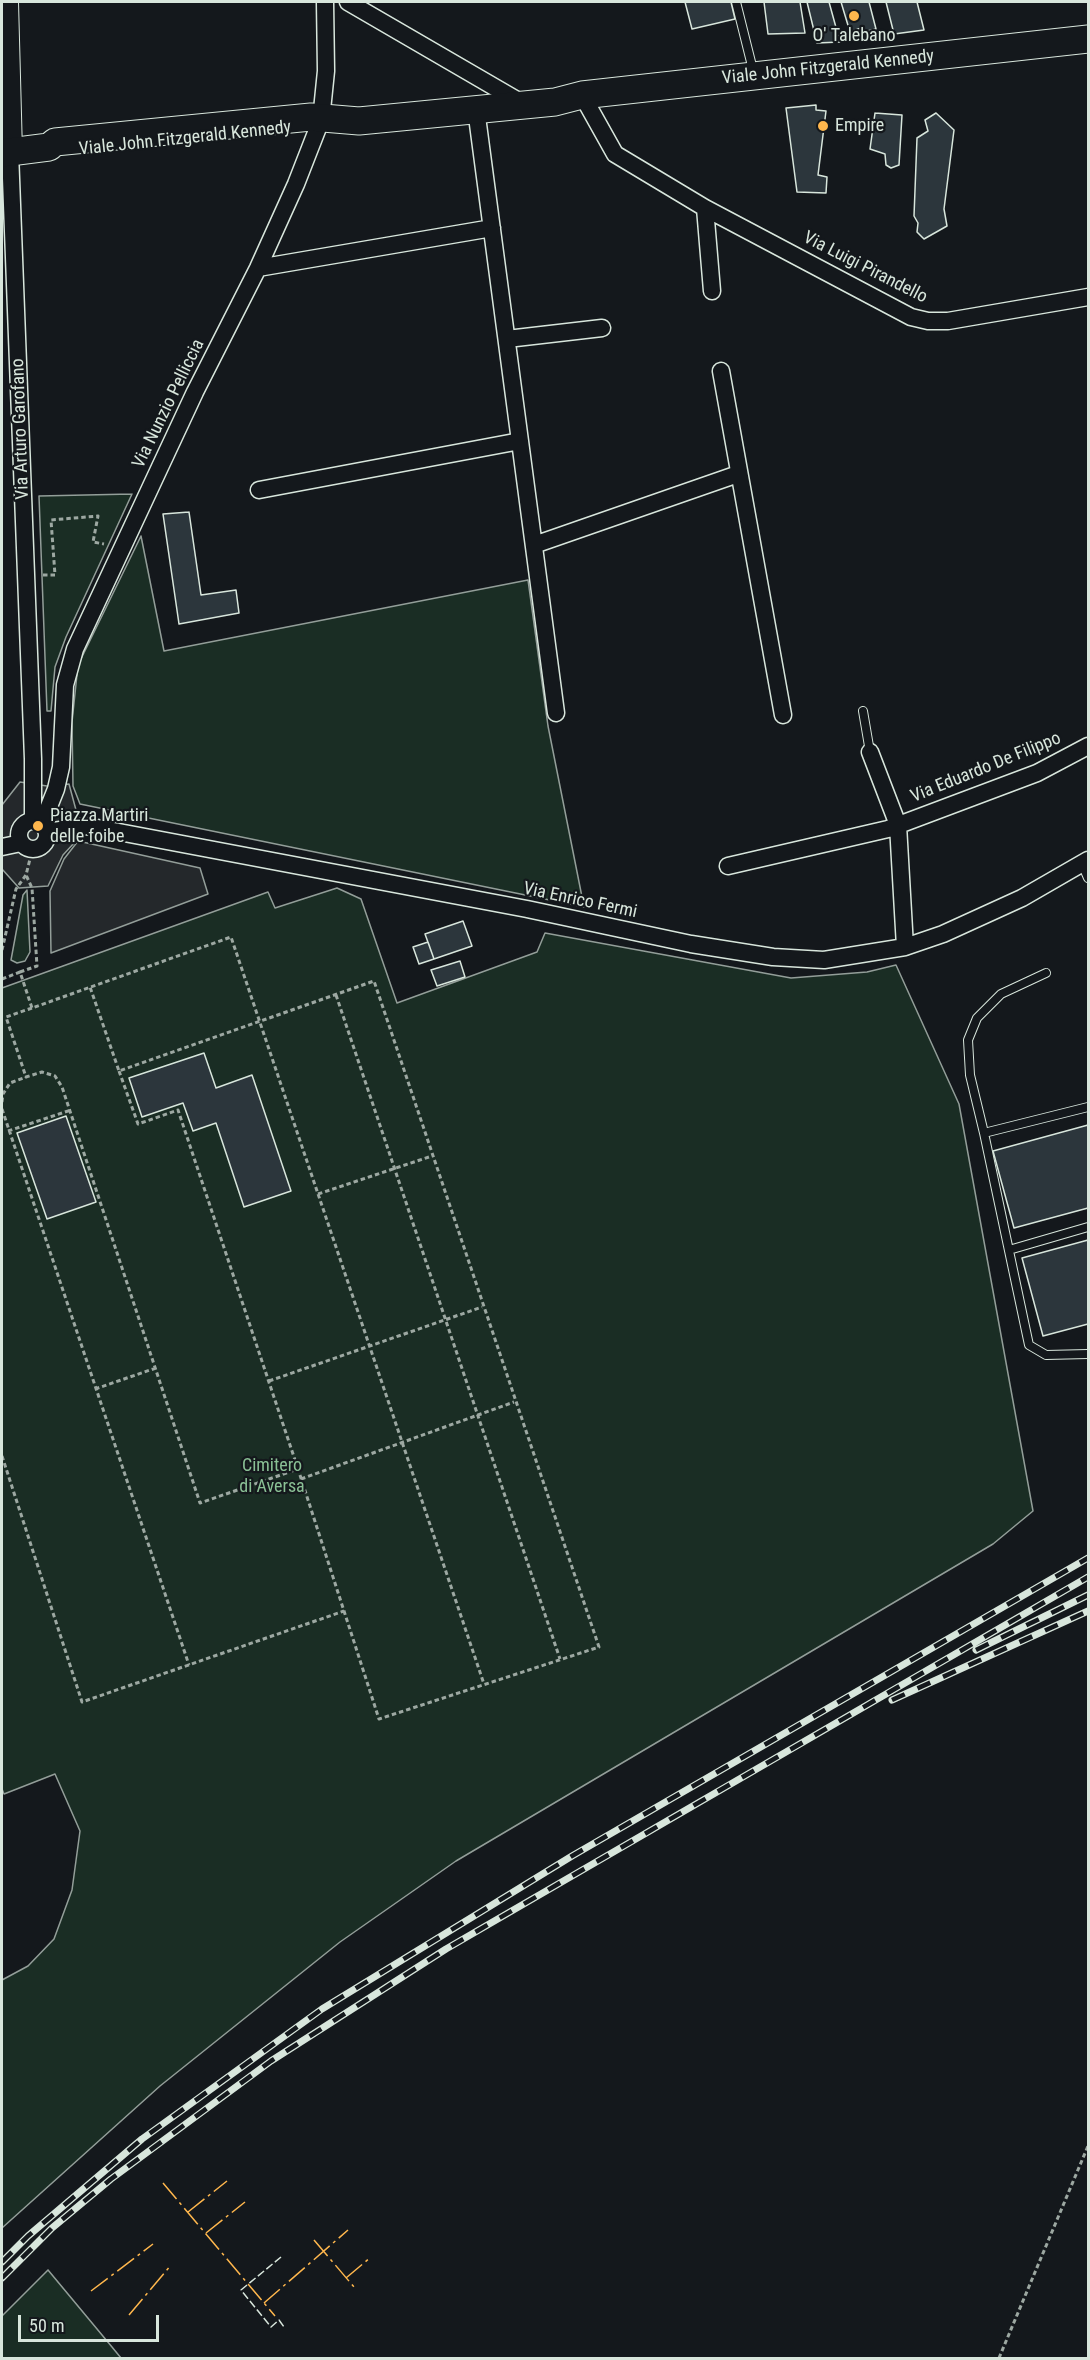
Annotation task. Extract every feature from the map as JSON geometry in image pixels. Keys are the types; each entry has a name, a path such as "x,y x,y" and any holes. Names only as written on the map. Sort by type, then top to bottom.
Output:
{"main road":[{"name":"Viale John Fitzgerald Kennedy","path":"6,152 49,147 58,153 312,125 321,120 350,118 359,120 555,102 575,96 1089,39"},
{"name":"Viale John Fitzgerald Kennedy","path":"350,118 360,114 561,94 575,96"}],"street":[{"name":"Via Arturo Garofano","path":"6,2 6,152 34,791 40,825"},
{"name":"Via Nunzio Pelliccia","path":"40,825 56,789 61,767 60,740 69,667 117,557 195,392 258,268 296,184 321,120 326,71 326,2"},
{"path":"348,2 515,99"},
{"name":"Via Luigi Pirandello","path":"575,96 615,154 705,208 911,317 928,321 948,321 1089,297"},
{"path":"476,109 556,713"},
{"path":"705,208 712,291"},
{"path":"258,268 492,228"},
{"path":"507,339 602,328"},
{"path":"721,371 783,715"},
{"path":"259,490 520,441"},
{"path":"534,544 738,474"},
{"name":"Via Eduardo De Filippo","path":"728,866 898,825 1037,772 1089,746"},
{"name":"Via Eduardo De Filippo","path":"870,752 898,825 905,947"},
{"path":"2,847 27,846 44,845 40,825 21,827 19,835 27,846"},
{"name":"Via Enrico Fermi","path":"40,825 87,826 773,957 824,960 905,947 943,934 1086,867"}],"lane":[{"path":"736,2 755,77"},
{"path":"863,711 870,752"},
{"path":"1046,973 1001,994 977,1018 968,1040 970,1075 1029,1345 1046,1355 1089,1354"},
{"path":"984,1133 1089,1107"},
{"path":"1010,1250 1089,1227"}],"path":[{"path":"26,576 55,575 51,520 98,516 93,542 112,546 108,552 117,557"},
{"path":"2,980 38,966 32,888 26,875 27,846"},
{"path":"2,950 15,890 26,875"},
{"path":"26,1077 6,1017 231,937 484,1684"},
{"path":"21,972 32,1008"},
{"path":"90,987 119,1071 138,1124 178,1110 379,1719 598,1647 374,981 119,1071"},
{"path":"336,995 560,1659"},
{"path":"2,1102 3,1094 10,1083 42,1072 55,1076 62,1087 200,1503 298,1468"},
{"path":"2,1109 189,1665"},
{"path":"8,1131 70,1110"},
{"path":"318,1194 432,1156"},
{"path":"269,1381 482,1306"},
{"path":"95,1389 156,1368"},
{"path":"301,1479 515,1402"},
{"path":"2,1456 82,1702 344,1611"},
{"path":"999,2358 1089,2146"}],"green space":[{"path":"132,494 66,637 55,667 51,711 47,711 39,496"},
{"path":"141,536 164,651 528,580 548,726 584,907 80,804 73,786 72,722 78,665"},
{"name":"Cimitero di Aversa","path":"337,888 361,899 397,1003 537,952 545,933 791,978 867,972 896,965 959,1104 1033,1511 993,1544 456,1861 340,1942 160,2086 2,2228 2,1980 28,1966 54,1939 72,1890 80,1831 55,1774 4,1794 2,1789 2,988 268,892 275,908"},
{"path":"27,890 30,952 25,961 17,963 11,960 23,895"},
{"path":"48,2270 121,2358 2,2358 2,2316"}],"shaded area":[{"name":"Piazza Martiri delle foibe","path":"20,782 47,786 69,784 76,810 75,842 63,855 48,886 19,888 2,869 2,805"},
{"path":"78,841 200,868 208,894 51,953 50,891 64,859"}],"building":[{"path":"685,2 731,2 735,19 692,29"},
{"path":"764,2 800,2 805,33 768,34"},
{"path":"807,2 829,2 840,42 817,43"},
{"path":"841,2 869,2 876,29 863,32 861,28 850,32"},
{"path":"886,2 917,2 924,30 894,34"},
{"path":"816,105 816,110 826,111 818,175 827,177 826,193 797,192 786,108"},
{"path":"875,113 902,115 899,165 891,168 886,165 885,154 870,149"},
{"path":"936,113 954,130 944,209 947,226 924,239 917,232 918,223 914,216 917,138 928,131 925,120"},
{"path":"189,512 201,595 236,590 239,613 179,624 163,514"},
{"path":"463,921 472,946 434,959 425,934"},
{"path":"428,942 434,959 419,964 413,947"},
{"path":"460,961 465,977 437,986 431,970"},
{"path":"204,1053 216,1088 252,1075 291,1191 244,1207 216,1123 193,1131 183,1103 142,1117 129,1078"},
{"path":"66,1116 96,1202 47,1219 17,1133"},
{"path":"1088,1125 1088,1208 1014,1228 993,1151"},
{"path":"1088,1240 1088,1324 1043,1336 1022,1258"}],"railway":[{"path":"2,2262 28,2236 142,2139 322,2009 572,1856 1088,1558"},
{"path":"2,2278 52,2228 111,2179 271,2061 446,1949 1088,1577"},
{"path":"976,1650 1088,1595"},
{"path":"892,1700 1088,1611"}],"fence":[{"path":"281,2257 241,2290 271,2327 279,2320 284,2327"}],"power":[{"path":"188,2212 227,2181"},
{"path":"163,2183 275,2316"},
{"path":"206,2233 245,2202"},
{"path":"264,2303 348,2230"},
{"path":"314,2240 354,2287"},
{"path":"91,2291 153,2244"},
{"path":"346,2278 371,2257"},
{"path":"129,2315 171,2265"}],"place":[{"name":"O' Talebano","path":"854,16"},
{"name":"Empire","path":"823,126"},
{"name":"Piazza Martiri delle foibe","path":"38,826"}]}
